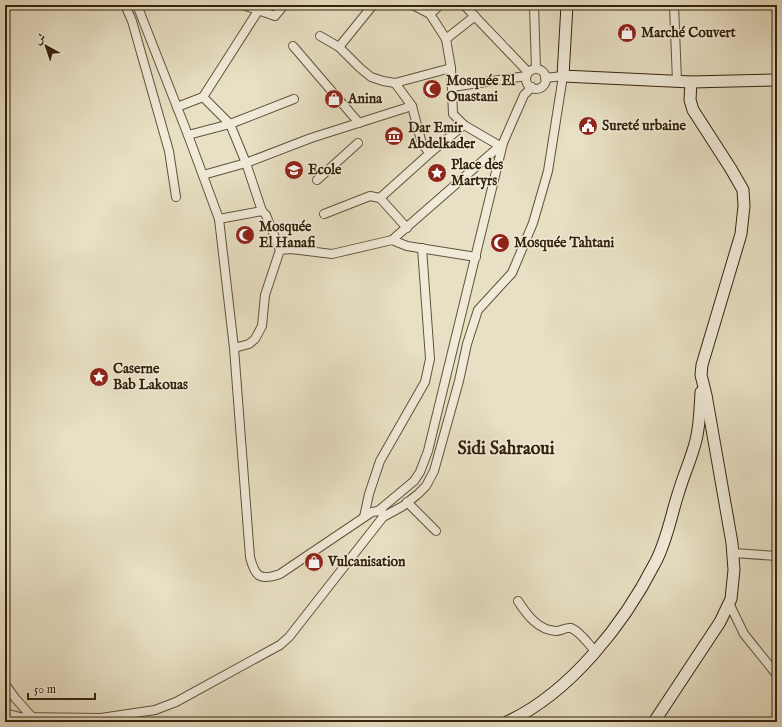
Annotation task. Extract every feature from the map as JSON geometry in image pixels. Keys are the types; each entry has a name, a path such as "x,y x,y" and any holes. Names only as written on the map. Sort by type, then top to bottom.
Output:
{"main road":[{"path":"567,5 564,76 691,82 777,80"},
{"path":"507,722 526,712 554,692 580,669 596,652 634,599 655,563 662,546 696,441 700,422 702,365 741,234 744,206 743,190 693,110 690,100 691,82"},
{"path":"654,722 720,622 731,599 734,570 733,552 709,411 701,375"}],"street":[{"path":"125,5 132,21 169,151 176,197"},
{"path":"137,5 219,219 234,348 250,557 253,568 259,576 268,578 280,574 372,512 381,514 407,502 426,486 434,471 459,381 467,344 478,310 512,273 532,223 548,171 564,76 545,78"},
{"path":"243,5 275,16 284,5"},
{"path":"340,47 373,5"},
{"path":"413,5 430,14 446,39 454,114 464,125 501,145"},
{"path":"430,14 440,5"},
{"path":"464,5 530,72"},
{"path":"534,5 530,72 527,83 532,87 537,88 542,85 545,78"},
{"path":"674,5 677,81"},
{"path":"177,108 203,96 258,11"},
{"path":"446,39 474,16"},
{"path":"320,36 340,47 371,77 395,83 450,68"},
{"path":"293,46 359,123"},
{"path":"452,87 530,72 541,71 545,78"},
{"path":"395,83 412,106 422,144 430,153"},
{"path":"5,713 20,717 101,718 155,710 176,702 271,651 289,637 381,514 414,481 420,472 428,451 476,257 501,145 524,95 532,87"},
{"path":"203,96 230,124 246,163 262,211 266,215 280,250 265,295 262,326 256,339 249,344 234,348"},
{"path":"188,136 230,124 294,99"},
{"path":"203,175 246,163 310,138 412,106"},
{"path":"380,198 464,125"},
{"path":"317,180 358,144"},
{"path":"280,250 291,249 332,254 392,240 501,145"},
{"path":"324,214 370,196 380,198 407,228"},
{"path":"219,219 262,211"},
{"path":"392,240 407,246 476,257"},
{"path":"364,517 369,494 380,462 426,382 430,359 422,248"},
{"path":"407,502 436,531"},
{"path":"733,552 777,556"},
{"path":"518,601 525,612 544,629 557,631 569,628 572,629 596,652"},
{"path":"729,603 744,634 777,675"},
{"path":"5,684 32,717"}],"place":[{"name":"Marché Couvert","path":"627,33"},
{"name":"Mosquée El Ouastani","path":"432,89"},
{"name":"Anina","path":"334,99"},
{"name":"Sureté urbaine","path":"588,126"},
{"name":"Dar Emir Abdelkader","path":"394,136"},
{"name":"Ecole","path":"294,170"},
{"name":"Place des Martyrs","path":"437,173"},
{"name":"Mosquée El Hanafi","path":"245,235"},
{"name":"Mosquée Tahtani","path":"500,243"},
{"name":"Caserne Bab Lakouas","path":"99,377"},
{"name":"Vulcanisation","path":"314,562"}],"district":[{"name":"Sidi Sahraoui","path":"506,449"}]}
